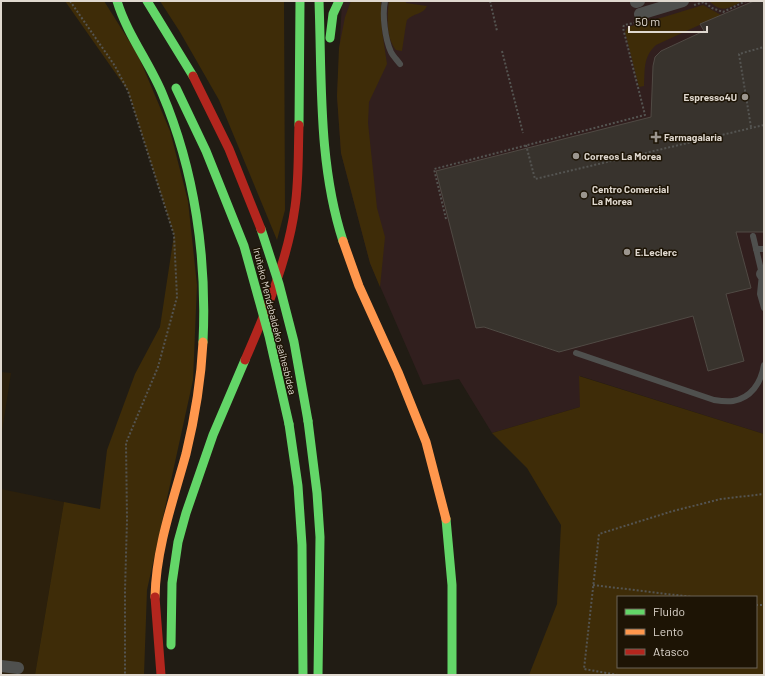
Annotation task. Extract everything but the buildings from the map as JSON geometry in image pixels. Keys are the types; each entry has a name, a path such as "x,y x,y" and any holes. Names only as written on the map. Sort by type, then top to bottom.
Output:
{"highway":[{"path":"117,1 123,20 148,64 165,101 177,136 192,184 201,244 203,271 204,329 198,389 186,450 163,536 156,571 154,603 161,675"},
{"path":"122,1 134,20"},
{"name":"Iruñeko Mendebaldeko saihesbidea","path":"147,1 193,76 229,149 258,221 277,277 294,342 308,421 320,537 320,621 318,675"},
{"path":"172,651 172,583 178,542 186,513 205,456 274,287 290,234 298,176 299,1"},
{"path":"319,1 323,132 332,198 342,239 359,286 398,372 426,442 446,516 452,585 452,675"},
{"path":"330,46 333,14 339,1"},
{"path":"328,174 333,157 329,87 330,59"},
{"name":"Iruñeko Mendebaldeko saihesbidea","path":"174,85 206,151 244,246 269,336 289,424 298,486 302,546 303,675"},
{"path":"199,448 218,402 226,388 240,371"},
{"path":"158,635 162,580 169,541 194,461"},
{"path":"320,621 325,645 327,675"},
{"path":"445,675 451,642"}],"street":[{"path":"638,6 683,1"},
{"path":"1,666 18,668"}],"lane":[{"path":"385,1 384,12 386,38 391,53 400,64"},
{"path":"752,236 763,274 760,294 764,308"},
{"path":"756,250 764,250"},
{"path":"576,353 714,400 734,401 752,393 763,373 764,366"}],"path":[{"path":"70,1 115,66 128,91 174,235 177,297 158,366 126,443 127,520 125,675"},
{"path":"490,1 497,31"},
{"path":"704,2 712,8 723,12 746,1"},
{"path":"446,219 434,169 526,144 645,115 623,28 624,26"},
{"path":"751,127 739,54 764,47"},
{"path":"502,51 523,134"},
{"path":"526,144 535,180 764,125"},
{"path":"618,675 584,669 599,534 673,511 721,499 764,494"},
{"path":"593,585 684,596"}],"shaded area":[{"path":"65,1 104,1 138,55 170,131 188,201 197,285 193,380 147,590 144,675 35,675 64,502 100,509 107,450 135,374 160,327 174,235 128,91"},
{"path":"160,1 284,1 285,210 277,240 219,100 180,32"},
{"path":"342,1 764,1 764,434 580,376 580,407 492,433 459,379 423,385 370,263 341,153 337,96"},
{"path":"351,1 381,1 382,31 387,64 369,102 368,123 377,208 385,237 380,287 370,263 341,153 337,96 339,48 345,17"},
{"path":"389,1 406,1 406,3 427,6 423,11 407,20 402,51 396,50 390,39 388,20"},
{"path":"709,1 743,1 729,8 722,9"},
{"path":"703,5 721,15 656,45 647,59 644,86 639,87 625,32 628,27"},
{"path":"1,372 11,373 1,438"},
{"path":"579,376 764,434 764,675 529,675 557,604 561,525 527,468 492,433 580,407"},
{"path":"1,489 64,502 35,675 1,675"}],"traffic: fast":[{"path":"117,1 126,25 162,93 183,153 191,184 203,279 203,342"},
{"path":"147,1 193,76"},
{"path":"299,125 300,1"},
{"path":"319,1 321,92 325,152 335,212 343,241"},
{"path":"330,38 333,14 339,1"},
{"path":"176,88 206,151 244,246 269,336 289,424"},
{"path":"261,229 279,284 294,342 308,421"},
{"path":"171,645 172,583 178,542 186,513 213,435 245,360"},
{"path":"308,421 317,493 320,537 318,675"},
{"path":"289,424 298,486 302,545 303,675"},
{"path":"446,519 452,585 452,675"}],"traffic: slow":[{"path":"343,241 359,286 398,372 426,442 446,519"},
{"path":"155,597 158,561 186,454 195,412 203,342"}],"traffic: jam":[{"path":"193,76 229,149 261,229"},
{"path":"245,360 261,323 282,266 292,227 297,187 299,125"},
{"path":"155,597 161,675"}],"place":[{"name":"Espresso4U","path":"745,97"},
{"name":"Farmagalaria","path":"656,137"},
{"name":"Correos La Morea","path":"576,156"},
{"name":"Centro Comercial La Morea","path":"584,195"},
{"name":"E.Leclerc","path":"627,252"}]}
